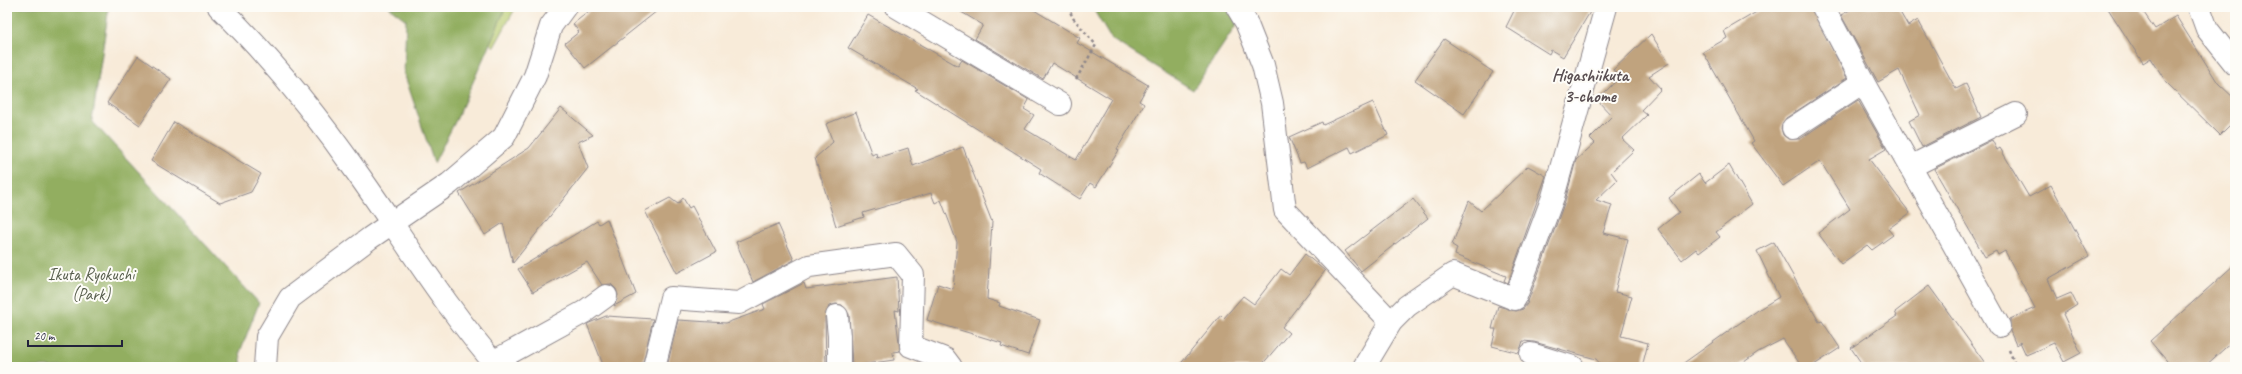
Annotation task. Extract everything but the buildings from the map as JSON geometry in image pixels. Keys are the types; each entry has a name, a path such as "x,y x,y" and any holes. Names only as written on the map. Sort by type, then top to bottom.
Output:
{"street":[{"path":"219,7 276,67 315,114 392,223 496,364 584,312 606,296"},
{"path":"265,367 267,337 290,298 392,223 449,184 504,137 535,76 551,26 565,7"},
{"path":"897,7 1060,104"},
{"path":"1237,7 1246,22 1263,65 1272,103 1286,210 1391,322"},
{"path":"1364,367 1391,322 1407,306 1453,274 1515,299 1553,197 1606,7"},
{"path":"1823,7 1863,82 1999,326"},
{"path":"2199,7 2207,29 2235,64"},
{"path":"1793,128 1863,82"},
{"path":"1910,167 2016,114"},
{"path":"654,367 671,298 739,303 809,266 896,254 913,275 911,346 945,359 951,367"},
{"path":"836,316 839,336 839,367"},
{"path":"1531,354 1567,366"}],"path":[{"path":"1060,104 1096,45 1073,18 1068,7"}],"green space":[{"name":"Ikuta Ryokuchi (Park)","path":"7,7 109,7 92,121 259,303 240,352 242,367 7,367"},
{"path":"389,7 506,7 458,116 434,163 404,73 406,20"},
{"path":"453,7 516,7 494,47"},
{"path":"1092,7 1227,7 1237,24 1193,90 1111,39"}],"district":[{"name":"Higashiikuta 3-chome","path":"1590,85"}]}
